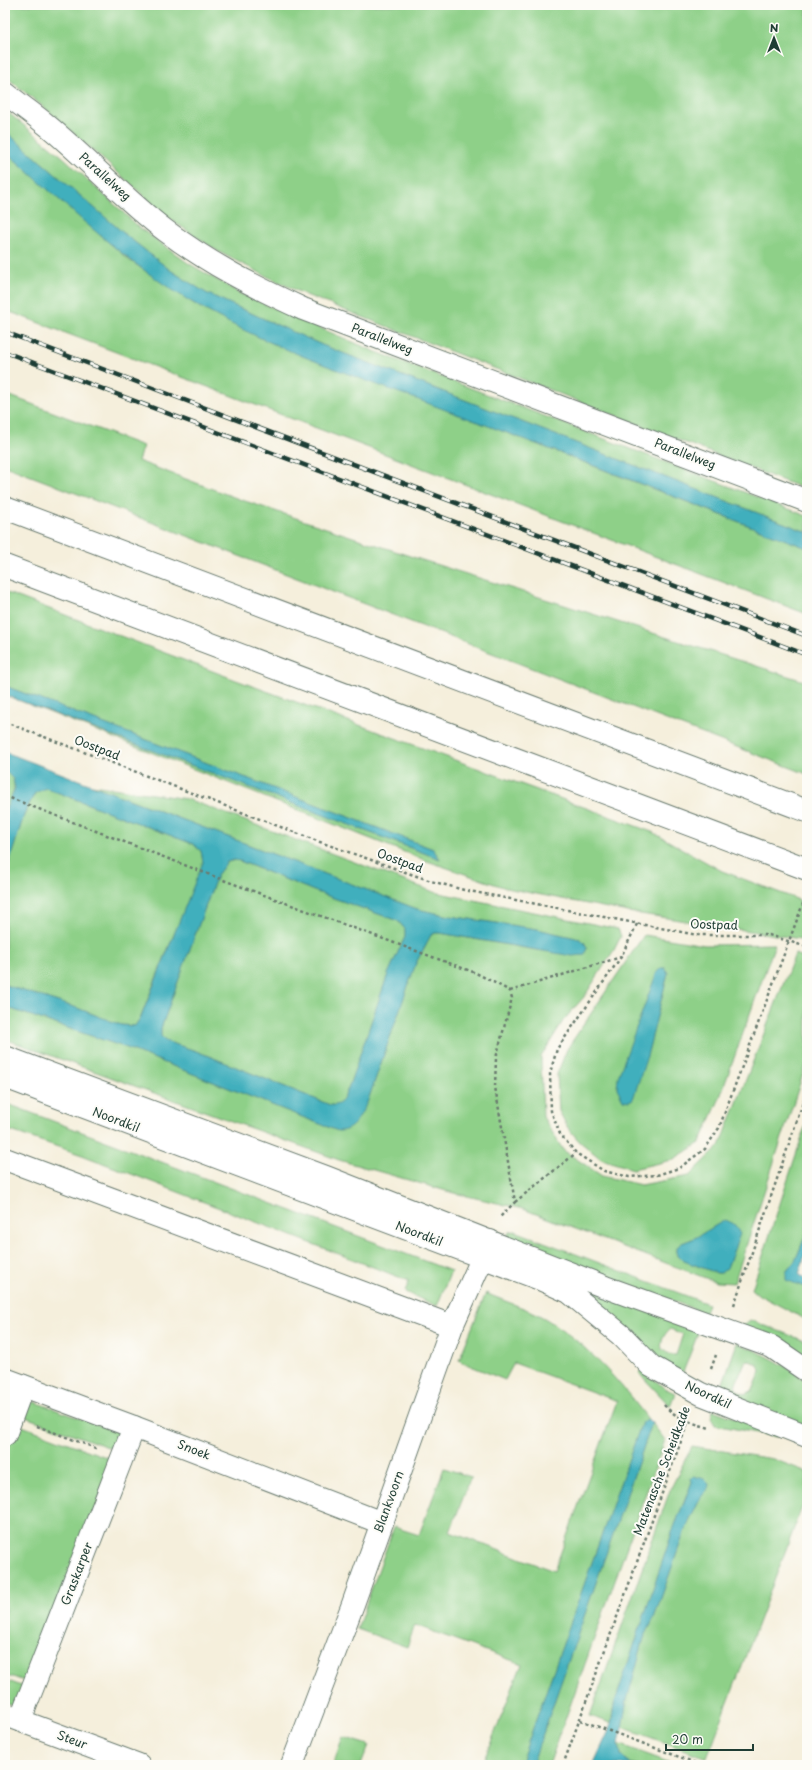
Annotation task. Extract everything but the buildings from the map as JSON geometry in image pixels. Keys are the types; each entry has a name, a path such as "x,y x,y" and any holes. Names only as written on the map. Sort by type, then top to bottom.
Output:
{"main road":[{"name":"Parallelweg","path":"5,93 48,126 112,185 165,230 209,261 244,282 303,309 807,501"},
{"path":"5,508 807,811"},
{"path":"5,566 807,869"},
{"name":"Noordkil","path":"5,1057 326,1177 487,1249 540,1279 569,1292 621,1335 652,1366 701,1394 807,1436"},
{"name":"Noordkil","path":"5,1077 487,1249 605,1287 772,1347 807,1370"},
{"path":"5,1159 452,1326"},
{"name":"Blankvoorn","path":"292,1765 353,1604 452,1326 487,1249"},
{"path":"8,1426 14,1383"},
{"name":"Snoek","path":"14,1383 134,1427 382,1522"},
{"name":"Graskarper","path":"13,1718 134,1427"},
{"name":"Steur","path":"13,1718 139,1765"}],"path":[{"name":"Oostpad","path":"5,722 320,842 431,881 464,890 698,935 769,935 807,947"},
{"path":"5,796 430,958 476,973 510,991 621,957"},
{"path":"637,924 621,957 557,1049 550,1073 551,1111 560,1134 576,1153 604,1171 629,1177 657,1175 679,1168 705,1149 719,1128 807,894"},
{"path":"510,991 512,998 496,1058 494,1087 515,1202"},
{"name":"Matenasche Scheidkade","path":"563,1765 688,1422 701,1394 725,1330 807,1091"},
{"path":"498,1219 515,1202 576,1153"},
{"path":"8,1426 122,1458"},
{"path":"580,1720 701,1765"}],"green space":[{"path":"5,5 807,5 807,490 306,295 219,252 170,219 52,114 5,76"},
{"path":"5,110 63,157 140,228 188,263 241,294 376,352 807,516 807,532 322,345 206,293 170,270 127,236 5,131"},
{"path":"5,151 129,260 199,307 268,341 807,548 807,614 5,310"},
{"path":"5,394 143,446 138,461 239,499 419,559 807,682 807,774 5,466"},
{"path":"5,592 236,680 652,832 722,871 807,903 807,940 628,912 506,888 427,861 5,695 440,859 433,849 5,686"},
{"path":"5,771 13,780 14,790 5,811"},
{"path":"92,785 187,799 434,892 618,929 621,936 614,950 584,997 563,1021 541,1057 543,1117 563,1150 602,1176 641,1185 689,1176 720,1146 795,954 807,958 807,1062 734,1283 716,1282 523,1209 450,1192 339,1160 5,1039 5,1007 127,1048 338,1131 367,1103 416,963 431,935 440,933 536,950 583,955 587,948 584,942 580,939 537,929 449,916 417,909","holes":["726,1220 721,1273 717,1273 684,1261 677,1256 677,1247"]},
{"path":"46,788 193,844 201,851 203,862 196,881 141,1017 135,1026 121,1025 77,1008 5,985 5,875 25,812 35,793"},
{"path":"237,860 314,891 398,921 405,929 405,937 388,974 349,1086 343,1100 338,1104 330,1105 196,1051 165,1041 161,1036 161,1028 217,875 227,862"},
{"path":"644,935 705,945 775,944 719,1100 700,1143 672,1160 633,1169 601,1159 579,1141 568,1128 559,1111 557,1074 567,1049","holes":["657,972 668,973 647,1056 617,1088 619,1076"]},
{"path":"5,1103 451,1271 437,1306 405,1292 409,1281 82,1155 5,1129"},
{"path":"807,1121 807,1232 795,1261 786,1272 790,1280 807,1288 807,1320 759,1295 752,1289"},
{"path":"515,1231 708,1304 705,1313 506,1238 509,1232"},
{"path":"596,1289 700,1328 682,1375 665,1366 592,1297","holes":["670,1329 683,1334 676,1355 670,1355 662,1349 663,1338"]},
{"path":"486,1293 539,1315 561,1329 602,1364 648,1419 642,1422 520,1765 482,1765 522,1664 415,1625 407,1647 357,1629 394,1527 419,1535 444,1468 471,1477 450,1532 554,1571 617,1401 514,1363 505,1380 461,1362 459,1360"},
{"path":"750,1320 805,1341 807,1343 807,1358 784,1344 743,1326"},
{"path":"737,1343 747,1347 765,1355 807,1382 807,1431 719,1394","holes":["750,1361 758,1365 761,1371 753,1390 746,1394 738,1391 735,1386 745,1362"]},
{"path":"643,1369 664,1388 675,1393 670,1406 639,1373"},
{"path":"26,1399 121,1433 119,1451 17,1414"},
{"path":"713,1410 778,1434 777,1437 715,1425 711,1418"},
{"path":"14,1423 114,1460 30,1683 13,1677 5,1677 5,1445"},
{"path":"652,1423 665,1440 549,1765 532,1765"},
{"path":"692,1446 773,1459 807,1472 807,1494 707,1758 622,1727 627,1700 644,1638 654,1618 685,1530 701,1497 705,1493 691,1478 692,1482 673,1530 614,1705 611,1723 590,1716 670,1490"},
{"path":"11,1682 27,1688 21,1709 5,1703 5,1683"},
{"path":"343,1737 369,1745 361,1765 333,1765"},
{"path":"619,1744 676,1765 647,1766 632,1764 622,1757"}],"water":[{"path":"5,131 127,236 170,270 206,293 322,345 807,532 807,548 540,445 292,352 230,323 200,307 147,273 98,234 5,151"},
{"path":"5,686 433,849 440,859 5,695"},
{"path":"5,752 417,909 449,916 537,929 580,939 584,942 587,948 584,955 572,956 440,933 431,935 416,963 367,1103 353,1126 338,1131 127,1048 5,1007 5,985 77,1008 121,1025 135,1026 141,1017 203,862 201,851 193,844 46,788 35,793 25,812 5,875 5,811 15,788 13,779 5,771","holes":["234,860 240,861 314,891 398,921 405,929 405,937 388,974 349,1086 343,1100 338,1104 330,1105 196,1051 165,1041 161,1036 161,1028 217,875 227,862"]},
{"path":"661,968 665,968 668,973 647,1056 633,1099 629,1101 623,1100 617,1088 618,1077 657,972"},
{"path":"725,1220 735,1225 740,1234 727,1268 721,1273 717,1273 684,1261 677,1256 677,1247 682,1243 695,1238"},
{"path":"807,1232 807,1249 799,1274 807,1280 807,1288 786,1280 786,1272 795,1261"},
{"path":"648,1419 652,1423 532,1765 520,1765 642,1422"},
{"path":"694,1476 704,1479 709,1484 708,1489 701,1497 685,1530 654,1618 644,1638 627,1700 619,1744 621,1755 627,1762 634,1765 593,1765 611,1726 614,1705 673,1530 692,1482 691,1478"}],"railway":[{"path":"5,332 807,636"},
{"path":"5,352 807,655"}]}
